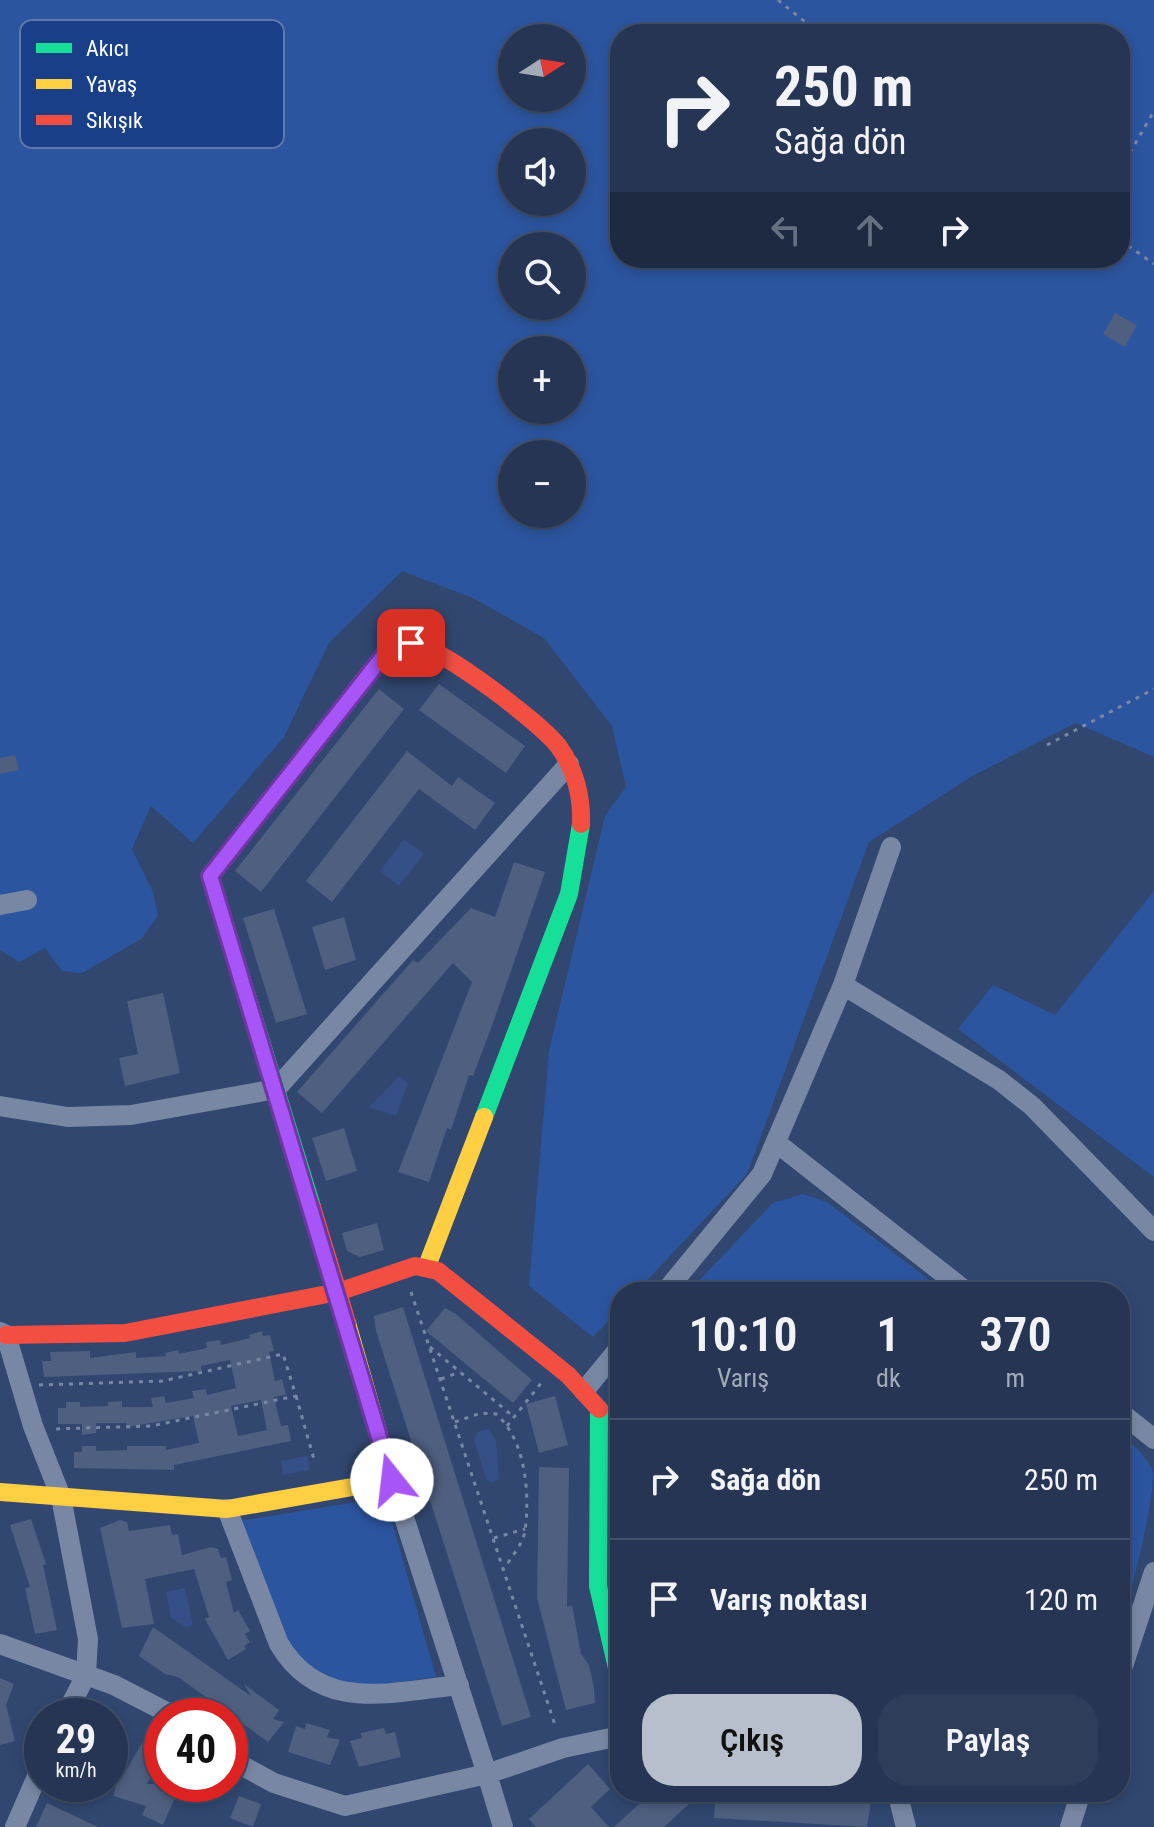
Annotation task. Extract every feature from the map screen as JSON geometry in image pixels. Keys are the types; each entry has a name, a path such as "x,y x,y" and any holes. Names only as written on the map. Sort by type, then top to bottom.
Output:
{"street":[{"path":"427,1266 577,868 582,819 578,791 569,764 553,740 442,656 411,643 398,644 388,650 210,876 338,1292 392,1480 503,1827"},
{"path":"0,1106 68,1117 131,1115 276,1089 569,764"},
{"path":"673,1282 762,1174 778,1144 843,985 891,847"},
{"path":"0,905 27,900"},
{"path":"843,985 999,1080 1032,1106 1154,1231"},
{"path":"778,1144 954,1282"},
{"path":"74,1698 86,1675 88,1639 61,1497 34,1429 3,1334 125,1333 338,1292 415,1266 427,1266 457,1284 599,1406 598,1586 610,1638"},
{"path":"584,1391 610,1359"},
{"path":"1130,1420 1154,1439"},
{"path":"0,1492 227,1509 392,1480"},
{"path":"227,1509 279,1644 299,1673 325,1689 358,1693 459,1685"},
{"path":"1130,1647 1152,1585"},
{"path":"0,1644 144,1699"},
{"path":"248,1769 274,1783 345,1806 487,1774 584,1742 610,1738"},
{"path":"15,1827 26,1802"},
{"path":"900,1802 906,1827"},
{"path":"1070,1827 1078,1802"}],"path":[{"path":"778,0 808,24"},
{"path":"1130,153 1154,111"},
{"path":"1130,247 1154,264"},
{"path":"1047,745 1154,689"},
{"path":"410,1288 556,1728"},
{"path":"430,1347 514,1417"},
{"path":"20,1385 163,1381 283,1354 315,1463"},
{"path":"441,1379 460,1372"},
{"path":"507,1426 543,1381"},
{"path":"34,1429 151,1426 296,1396"},
{"path":"455,1422 487,1412 496,1414 507,1426 524,1471 525,1529 503,1570"},
{"path":"493,1538 525,1529"}],"shaded area":[{"path":"0,0 1154,0 1154,757 1076,723 974,775 869,842 747,1174 645,1282 610,1282 610,1319 593,1337 529,1286 549,1051 605,816 626,787 612,726 544,638 473,598 402,571 329,643 284,737 193,843 151,806 132,849 153,892 158,916 141,939 82,973 62,971 45,948 19,962 0,950"},
{"path":"404,839 424,854 399,886 380,871"},
{"path":"1154,891 1154,1177 958,1029 993,985 1055,1015"},
{"path":"399,1076 408,1083 396,1116 369,1107"},
{"path":"803,1194 827,1202 932,1282 698,1282 773,1203"},
{"path":"610,1424 610,1579 608,1570 607,1439"},
{"path":"488,1429 496,1440 499,1479 492,1483 486,1479 474,1440 478,1432"},
{"path":"1130,1443 1153,1471 1130,1593"},
{"path":"307,1456 310,1470 283,1475 281,1461"},
{"path":"370,1500 384,1507 390,1515 436,1677 349,1685 317,1674 299,1658 273,1615 238,1521"},
{"path":"185,1588 193,1625 186,1627 171,1618 166,1592"}],"building":[{"path":"1115,313 1137,325 1125,347 1103,334"},
{"path":"439,684 525,746 506,773 419,710"},
{"path":"379,689 404,709 261,892 235,871"},
{"path":"407,751 452,786 458,777 495,803 475,830 419,789 332,902 306,881"},
{"path":"15,755 19,770 0,774 0,758"},
{"path":"514,862 545,872 493,1023 473,1076 469,1075 451,1130 447,1128 429,1182 398,1172 472,982 453,963 322,1113 297,1092 413,960 418,963 471,908 495,917"},
{"path":"274,909 307,1014 276,1023 243,918"},
{"path":"344,917 356,960 325,970 312,927"},
{"path":"163,993 180,1073 125,1086 119,1058 138,1054 127,1001"},
{"path":"344,1128 357,1171 326,1181 312,1138"},
{"path":"377,1223 384,1250 360,1257 347,1251 342,1233"},
{"path":"403,1307 531,1717 502,1726 376,1331 374,1316"},
{"path":"445,1308 532,1380 513,1403 426,1331"},
{"path":"262,1331 263,1336 270,1335 274,1351 269,1352 275,1381 282,1379 286,1395 274,1397 281,1426 288,1425 291,1441 174,1465 174,1470 74,1468 74,1452 82,1452 82,1446 96,1446 96,1451 127,1450 127,1446 166,1446 166,1450 199,1443 193,1416 127,1427 127,1423 96,1423 96,1433 82,1435 82,1424 58,1424 58,1408 66,1408 66,1402 80,1402 80,1407 108,1406 108,1402 122,1401 122,1407 153,1407 151,1398 164,1396 166,1403 194,1398 192,1391 206,1389 207,1395 236,1388 230,1360 201,1366 202,1371 44,1377 42,1361 51,1361 50,1352 90,1351 90,1358 136,1352 136,1358 166,1356 165,1353 178,1350 179,1354 207,1348 206,1342 220,1340 221,1345 250,1338 249,1335","holes":["261,1400 267,1430 238,1436 231,1406"]},
{"path":"555,1396 568,1445 539,1453 526,1404"},
{"path":"539,1467 569,1468 567,1607 572,1605 581,1654 589,1665 594,1688 595,1703 566,1710 537,1598"},
{"path":"31,1519 46,1564 43,1565 57,1630 35,1634 25,1588 30,1587 10,1525"},
{"path":"120,1520 127,1522 129,1531 170,1525 172,1535 178,1534 182,1555 211,1547 218,1549 221,1558 226,1557 232,1580 226,1582 234,1613 238,1610 250,1631 245,1634 250,1642 244,1646 246,1649 228,1660 205,1619 209,1617 194,1569 145,1579 154,1624 122,1628 100,1528"},
{"path":"153,1627 251,1696 244,1684 279,1710 273,1719 284,1722 268,1742 248,1728 248,1698 207,1698 178,1677 165,1674 139,1656"},
{"path":"0,1678 14,1684 6,1705 15,1741 0,1745"},
{"path":"306,1723 330,1730 327,1737 340,1740 330,1765 288,1752 296,1726 305,1729"},
{"path":"384,1728 386,1734 395,1732 401,1757 359,1767 350,1741 362,1738 361,1733"},
{"path":"144,1739 144,1802 173,1802 163,1825 142,1815 146,1806 128,1801 128,1767"},
{"path":"588,1764 610,1789 591,1807 609,1827 536,1827 529,1819"},
{"path":"248,1799 261,1804 253,1827 230,1818 237,1802 248,1802"},
{"path":"641,1802 691,1802 664,1827 614,1827"},
{"path":"715,1802 871,1802 867,1827 714,1818"},
{"path":"47,1803 98,1827 36,1827"}],"traffic: fast":[{"path":"484,1117 569,894 581,824"},
{"path":"228,854 210,876 312,1207"},
{"path":"599,1409 598,1586 610,1638"}],"traffic: slow":[{"path":"427,1266 484,1117"},
{"path":"0,1492 227,1509 392,1480 347,1323"}],"traffic: jam":[{"path":"228,854 388,650 406,644 432,650 450,661 493,690 549,736 565,756 573,774 579,794 581,824"},
{"path":"6,1335 125,1333 338,1292 312,1207"},
{"path":"347,1323 338,1292 415,1266 438,1271 568,1375 599,1409"}],"route":[{"path":"392,1480 338,1292 210,876 388,650 398,644 411,643"}]}
